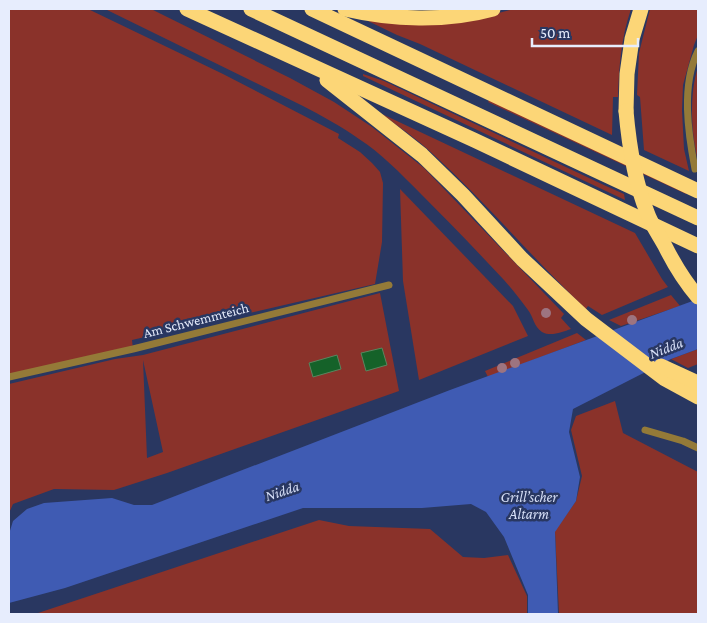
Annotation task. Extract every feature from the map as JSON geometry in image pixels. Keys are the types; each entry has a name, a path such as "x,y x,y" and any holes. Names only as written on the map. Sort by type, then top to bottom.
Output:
{"highway":[{"path":"187,9 474,140 698,246"},
{"path":"252,9 698,218"},
{"path":"312,9 698,191"},
{"path":"345,9 403,17 442,17 478,13 493,9"},
{"path":"640,9 632,39 628,65 626,111 631,155 647,213 672,259 698,297"},
{"path":"306,64 422,155 463,195 522,259 586,319 665,378 698,397"},
{"path":"630,352 698,383"}],"lane":[{"path":"695,169 690,143 688,93 692,67 698,51"},
{"name":"Am Schwemmteich","path":"9,377 133,349 389,285"},
{"path":"645,430 683,441 698,448"}],"shaded area":[{"path":"9,9 88,9 223,74 339,134 338,138 360,152 372,163 380,172 383,183 382,242 375,284 132,340 133,349 9,377"},
{"path":"105,9 151,9 290,78 334,102 372,127 424,168 564,314 561,318 571,329 553,334 539,330 530,312 504,280 390,164 352,134 303,106"},
{"path":"514,9 631,9 621,53 618,97 613,97 612,135 368,21 483,17"},
{"path":"650,9 698,9 698,35 683,85 684,149 689,171 644,150 640,97 637,95 639,53"},
{"path":"698,67 698,161 694,139 692,101"},
{"path":"363,74 384,81 624,194 625,200 363,76"},
{"path":"491,98 687,190 686,194 488,102"},
{"path":"382,114 635,233 668,287 602,315 588,306 586,309 453,173 421,143"},
{"path":"400,189 513,306 528,336 419,380 403,281"},
{"path":"380,293 399,391 114,490 54,489 13,504 9,513 9,384 115,359 143,355","holes":["143,360 163,452 147,458"]},
{"path":"671,295 680,306 621,326 609,320"},
{"path":"577,333 586,340 488,377 485,371"},
{"path":"698,349 698,364 688,368 671,359"},
{"path":"615,401 623,433 698,472 698,614 559,614 555,531 576,501 582,476 571,430 576,416"},
{"path":"319,520 349,526 430,529 463,557 484,558 508,555 527,596 527,614 35,614"}],"water":[{"path":"698,299 698,349 671,359 573,409 569,432 580,477 576,501 555,532 558,614 528,614 528,595 504,537 486,512 471,504 422,508 303,508 65,588 9,603 9,534 13,521 27,509 44,503 112,498 134,505 152,505 450,390"}],"building":[{"path":"382,348 387,365 366,371 361,353"},
{"path":"337,355 341,369 313,377 309,363"}],"water label":[{"name":"Nidda","path":"666,348"},
{"name":"Nidda","path":"282,491"},
{"name":"Grill’scher Altarm","path":"529,506"}]}
